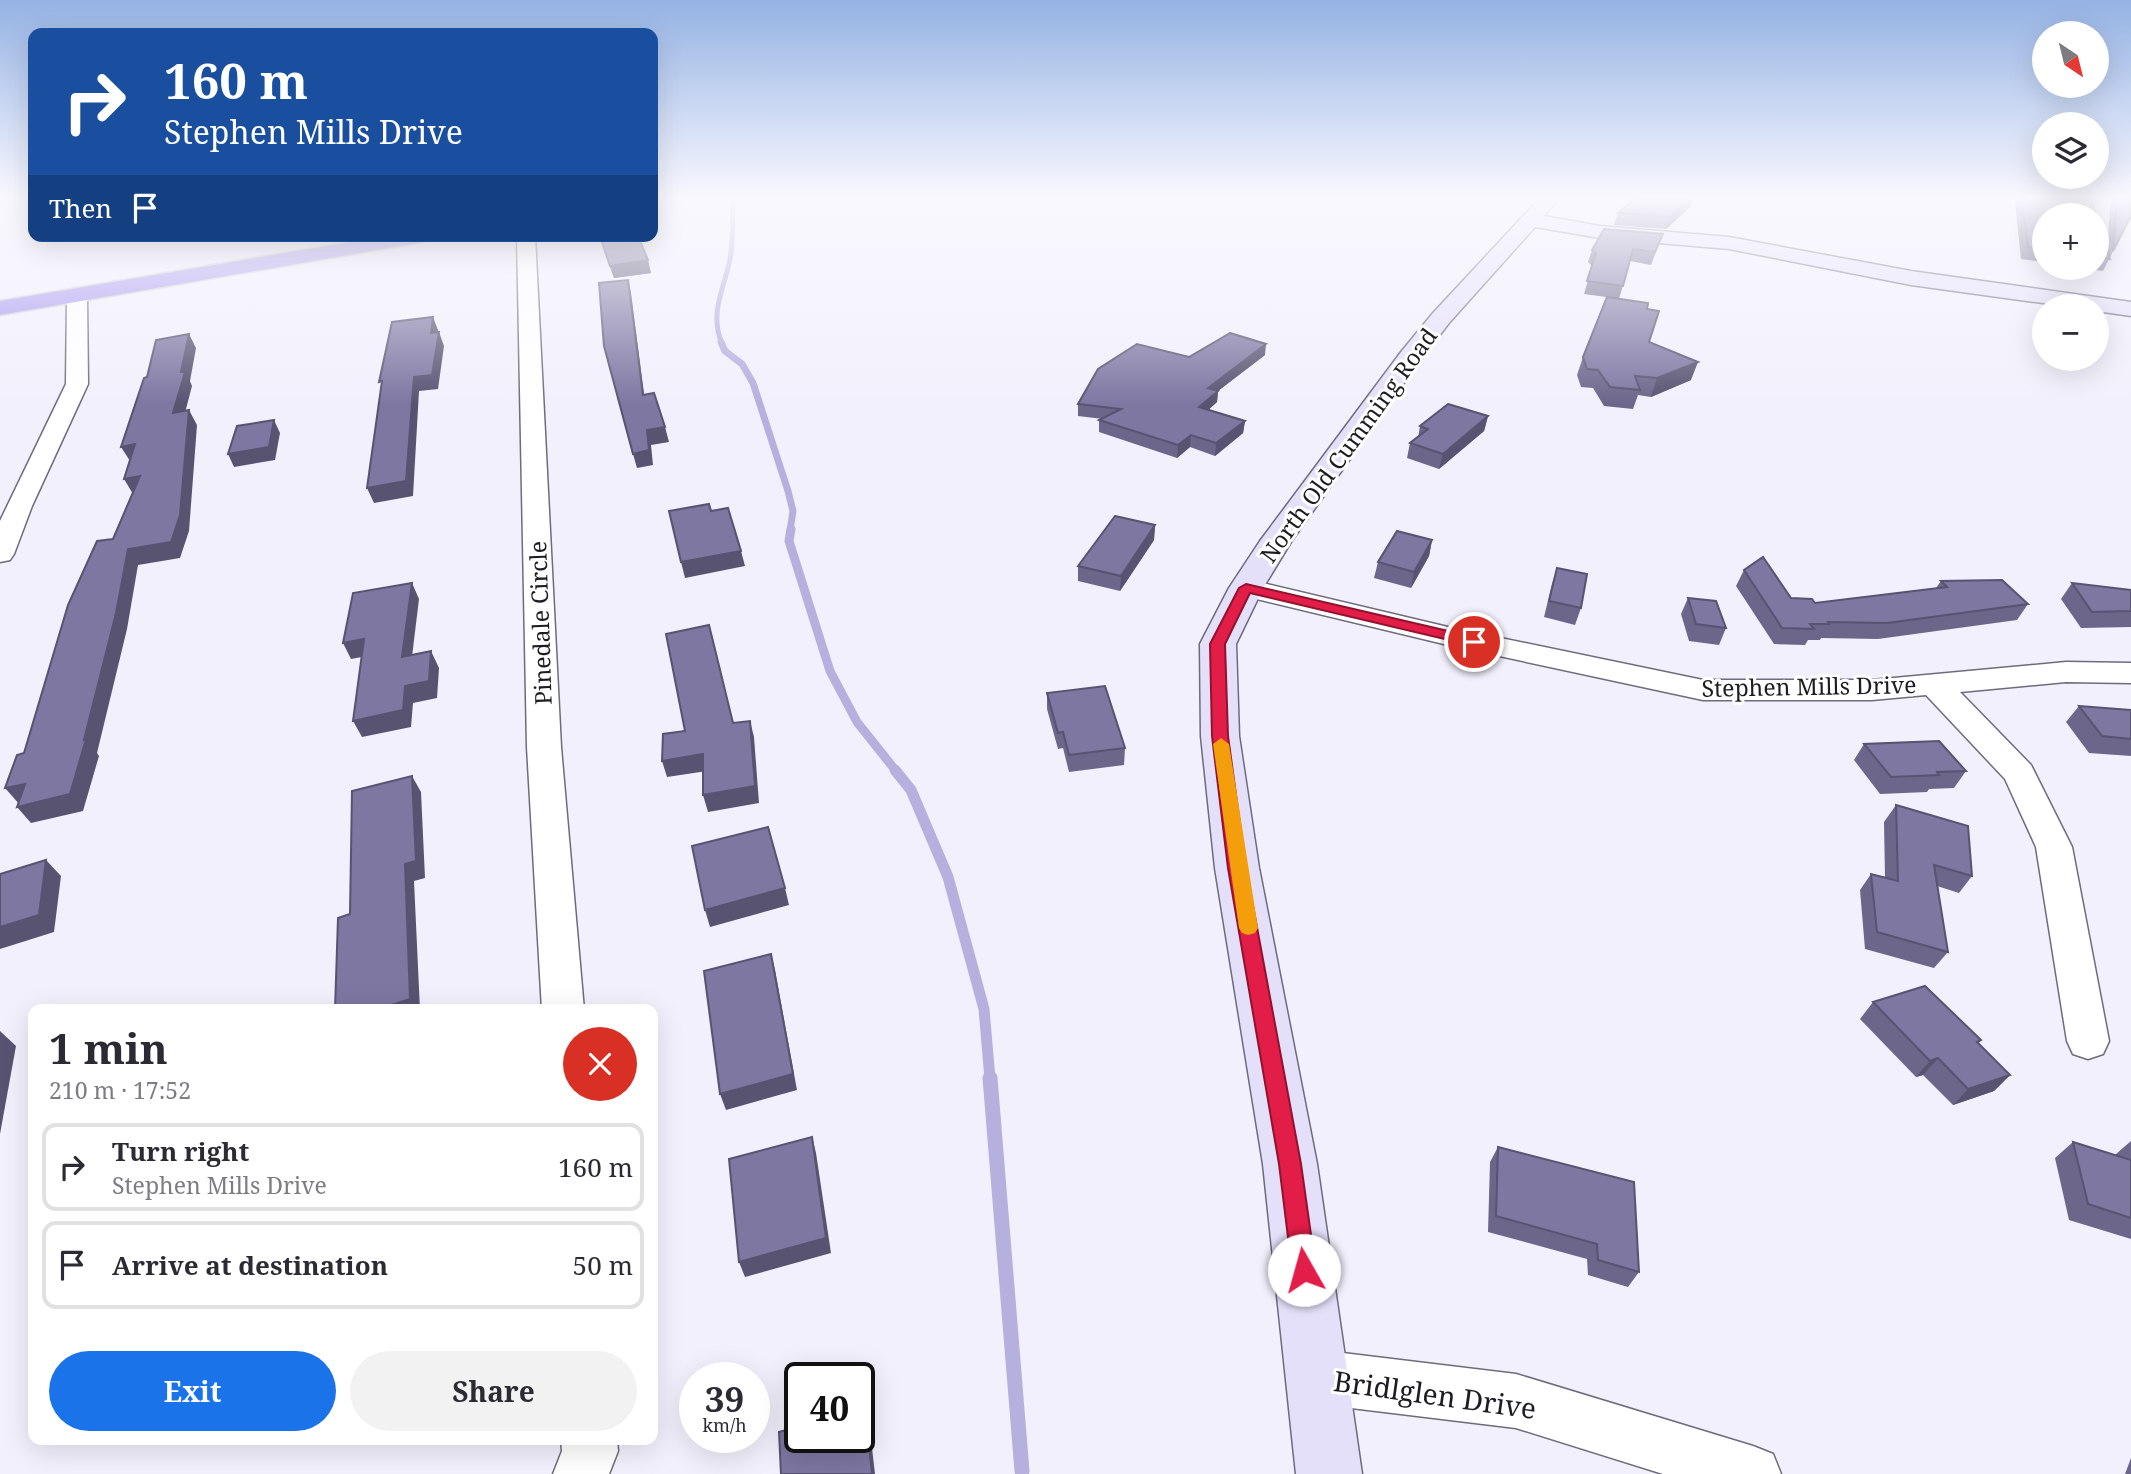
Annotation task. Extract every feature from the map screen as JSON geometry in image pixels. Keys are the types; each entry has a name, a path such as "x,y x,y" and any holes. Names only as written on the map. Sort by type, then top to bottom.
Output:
{"highway":[{"path":"0,291 149,267"},
{"path":"0,308 242,267"}],"street":[{"name":"Pinedale Circle","path":"527,267 544,747 563,1004"},
{"name":"North Old Cumming Road","path":"1329,1474 1290,1164 1237,868 1220,736 1217,644 1246,588 1276,541 1410,357 1488,267"},
{"path":"1864,267 1911,278 2131,309"},
{"path":"0,554 10,508 76,384 77,295"},
{"name":"Stephen Mills Drive","path":"1246,588 1448,636 1703,690 1872,690 2066,672 2131,673"},
{"path":"1934,684 2019,773 2054,847 2088,1041"},
{"name":"Bridlglen Drive","path":"1318,1377 1516,1401 1754,1474"},
{"path":"581,1474 590,1451 589,1445"}],"building":[{"path":"1592,267 1628,267 1623,286 1587,281"},
{"path":"628,280 643,395 654,393 665,427 647,430 649,450 633,454 604,346 599,283"},
{"path":"1607,297 1648,303 1647,309 1659,311 1649,342 1698,362 1657,378 1635,376 1640,390 1610,387 1598,370 1587,369 1583,357"},
{"path":"433,317 431,333 439,332 432,375 414,377 406,481 367,488 382,381 379,382 392,322"},
{"path":"1230,333 1266,344 1208,388 1218,391 1199,407 1245,421 1216,443 1191,435 1178,445 1099,420 1121,409 1078,404 1098,369 1137,344 1189,357"},
{"path":"189,334 181,372 185,372 173,413 189,410 180,515 171,542 128,549 116,613 70,794 17,807 25,784 5,788 17,755 24,753 68,605 97,541 113,539 140,476 124,479 135,444 121,447 144,378 147,377 156,340"},
{"path":"1448,404 1488,416 1443,454 1410,443 1428,429 1420,426"},
{"path":"274,420 269,447 228,454 237,426"},
{"path":"709,504 711,511 728,508 741,551 681,562 669,511"},
{"path":"1115,516 1155,525 1121,576 1078,566"},
{"path":"1397,531 1432,540 1414,572 1378,562"},
{"path":"1763,557 1791,598 1812,599 1815,603 1947,587 1941,581 2002,580 2028,604 1887,623 1828,622 1829,624 1810,624 1814,629 1782,628 1744,570"},
{"path":"1557,568 1587,574 1581,608 1549,601"},
{"path":"412,583 402,657 431,651 429,681 405,686 403,710 353,721 364,639 343,643 353,593"},
{"path":"2072,583 2131,590 2131,611 2092,612"},
{"path":"1688,598 1716,601 1726,628 1696,624"},
{"path":"709,625 733,723 750,721 755,786 703,795 703,754 662,761 663,734 685,731 666,634"},
{"path":"1105,686 1125,748 1069,755 1063,732 1058,733 1047,693"},
{"path":"2079,706 2131,710 2131,739 2102,736"},
{"path":"1939,741 1966,771 1891,777 1864,744"},
{"path":"412,776 416,861 405,864 410,999 395,1004 335,1004 338,918 350,914 352,791"},
{"path":"1896,805 1968,826 1972,876 1934,865 1948,952 1877,932 1871,874 1898,881"},
{"path":"768,827 785,888 705,910 692,846"},
{"path":"46,860 39,915 0,927 0,874"},
{"path":"771,954 793,1074 720,1094 704,971"},
{"path":"1925,986 1981,1040 1977,1042 2010,1075 1968,1089 1938,1058 1930,1061 1873,1002"},
{"path":"812,1137 826,1238 739,1262 729,1159"},
{"path":"2073,1142 2131,1160 2131,1218 2088,1204"},
{"path":"1498,1147 1634,1182 1639,1272 1598,1260 1597,1244 1496,1216"},
{"path":"784,1431 784,1453 870,1453 872,1474 781,1474 779,1432"}],"waterway":[{"path":"722,344 718,332 717,311 728,267"},
{"path":"721,342 725,351 742,364 753,383 788,491 793,511 790,531"},
{"path":"791,529 789,541 830,671 857,722 896,771"},
{"path":"895,770 911,790 948,877 984,1009 990,1079"},
{"path":"990,1078 1022,1471"}],"slow traffic":[{"path":"1221,744 1237,868 1248,928"}],"route":[{"path":"1304,1270 1290,1164 1237,868 1220,736 1217,644 1246,588 1474,642"}]}
